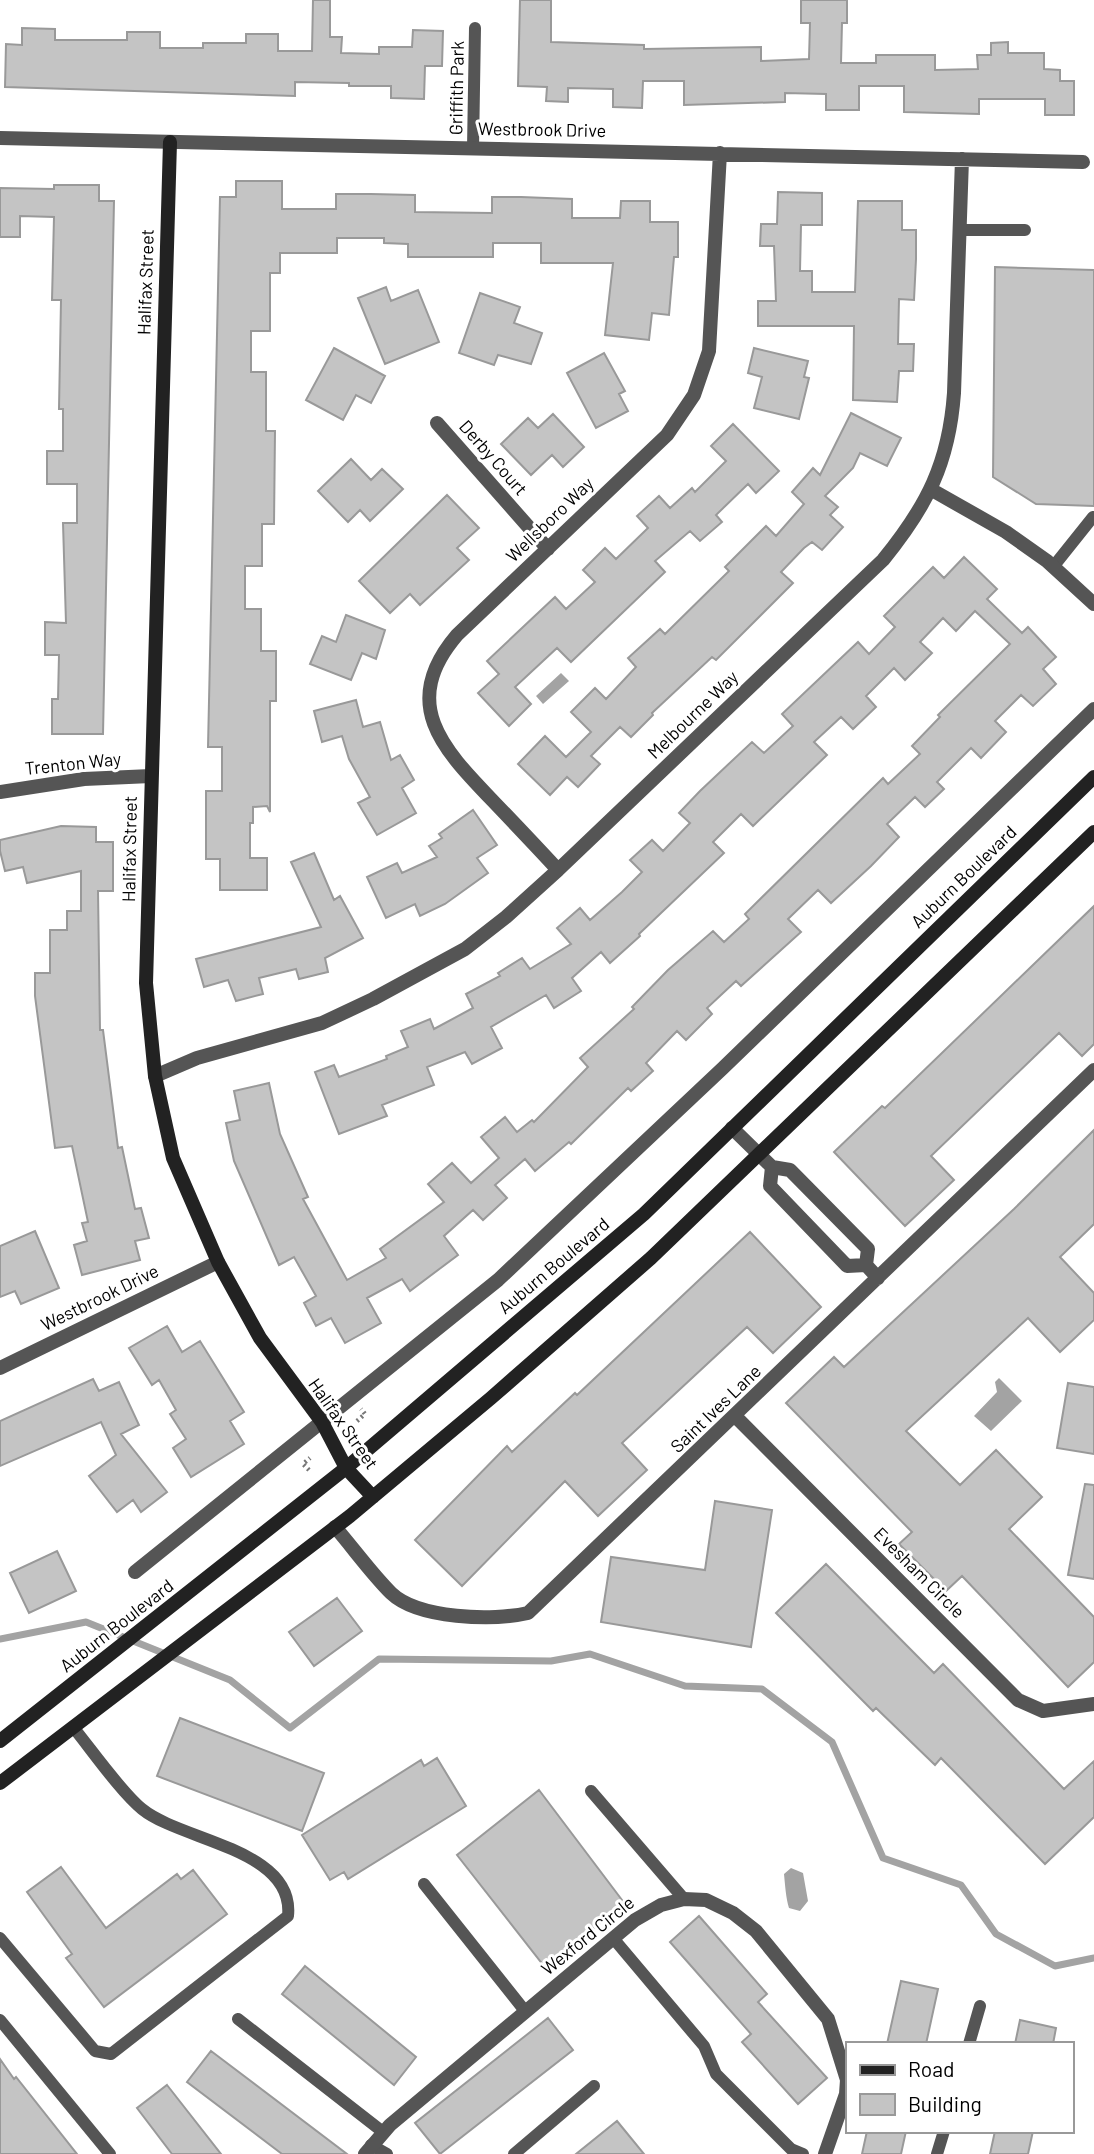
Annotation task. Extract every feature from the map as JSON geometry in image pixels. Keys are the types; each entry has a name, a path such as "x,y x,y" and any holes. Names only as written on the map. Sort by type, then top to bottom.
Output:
{"main road":[{"name":"Halifax Street","path":"170,142 146,984 155,1076 173,1158 218,1262 260,1338 322,1422 346,1468 373,1497"},
{"name":"Auburn Boulevard","path":"0,1741 346,1468 644,1214 1094,777"},
{"path":"0,1783 373,1497 651,1258 1094,832"}],"street":[{"name":"Westbrook Drive","path":"0,138 1083,162"},
{"name":"Wellsboro Way","path":"558,870 445,749 432,721 430,705 434,674 447,647 667,435 694,396 709,351 720,153"},
{"name":"Melbourne Way","path":"155,1076 197,1058 323,1024 465,949 506,918 558,870 883,560 907,530 932,490 953,412 962,159"},
{"name":"Derby Court","path":"437,423 548,549"},
{"path":"932,490 1006,532 1053,567 1094,604"},
{"path":"135,1572 498,1280 753,1040 1094,709"},
{"name":"Trenton Way","path":"0,792 84,779 150,776"},
{"name":"Saint Ives Lane","path":"335,1527 393,1595 410,1606 503,1618 528,1613 736,1417 1094,1070"},
{"path":"732,1128 772,1167 790,1170 868,1249 866,1265 878,1279"},
{"path":"772,1167 770,1186 847,1266 866,1265"},
{"name":"Westbrook Drive","path":"0,1368 218,1262"},
{"name":"Evesham Circle","path":"736,1417 1018,1700 1043,1711 1094,1704"},
{"path":"684,1899 706,1900 733,1913 756,1931 828,2019 846,2077"},
{"name":"Wexford Circle","path":"368,2150 383,2132 635,1920 661,1905 684,1899"},
{"path":"825,2154 846,2094"}],"lane":[{"name":"Griffith Park","path":"474,148 475,28"},
{"path":"961,230 1025,230"},
{"path":"1053,567 1093,517"},
{"path":"0,1938 95,2052 111,2054 288,1916 289,1902 284,1887 258,1862 142,1810 73,1727"},
{"path":"591,1791 684,1899"},
{"path":"424,1884 526,2011"},
{"path":"613,1938 704,2046 716,2074 791,2149 803,2154"},
{"path":"970,2042 980,2006"},
{"path":"0,2020 110,2154"},
{"path":"238,2020 383,2132"},
{"path":"514,2154 594,2087"},
{"path":"937,2154 943,2133"},
{"path":"368,2150 387,2154"}],"path":[{"path":"309,1470 303,1464 310,1458"}],"shaded area":[{"path":"561,673 569,681 543,704 536,696"},
{"path":"999,1378 1022,1401 991,1431 974,1416 997,1392 995,1382"},
{"path":"791,1868 803,1873 808,1901 800,1911 789,1908 787,1900 784,1874"}],"building":[{"path":"313,0 330,0 330,37 342,37 341,53 379,54 379,47 412,47 413,30 443,31 442,66 425,66 424,99 391,98 391,86 349,86 349,83 295,82 295,96 5,87 6,44 22,45 22,28 55,29 55,40 127,40 127,32 160,32 160,48 203,48 203,43 246,43 246,34 278,34 278,51 312,51"},
{"path":"520,0 551,0 551,42 644,45 644,49 761,47 761,61 809,59 810,23 801,23 801,0 847,0 847,23 842,23 841,63 876,63 876,55 935,55 935,70 978,69 977,55 991,55 991,43 1008,42 1008,53 1044,53 1044,69 1060,70 1060,81 1074,81 1074,115 1045,115 1045,99 979,99 979,114 904,112 904,86 859,86 859,110 826,110 826,94 785,93 785,102 684,105 684,81 643,81 642,108 613,107 613,89 568,88 568,102 546,101 547,87 518,86"},
{"path":"236,181 282,181 282,209 336,209 336,194 371,194 415,195 415,212 492,213 492,197 521,197 572,199 572,218 620,218 621,201 650,201 650,222 678,222 678,257 674,257 669,315 652,313 649,340 605,335 613,263 541,263 541,243 493,243 493,257 408,257 408,244 384,243 384,238 337,238 337,253 280,253 280,273 270,273 270,331 251,331 251,372 266,372 266,431 275,431 274,524 262,524 262,566 245,566 245,609 261,609 261,651 276,651 276,701 270,701 270,812 267,806 253,807 253,823 250,823 250,858 267,858 267,890 220,890 220,859 206,859 206,791 222,791 222,747 208,747 220,197 236,197"},
{"path":"54,185 99,185 99,201 114,201 103,734 52,734 52,699 58,699 59,655 45,655 45,622 66,623 63,523 77,523 77,484 47,484 47,451 63,451 63,409 59,409 61,300 52,300 54,217 20,216 20,237 0,237 0,188 54,189"},
{"path":"778,192 822,193 822,225 801,225 800,271 812,271 812,292 855,292 858,201 902,201 902,230 916,230 916,259 914,300 899,299 898,344 914,344 913,371 899,371 897,402 853,400 854,326 758,326 758,301 776,301 774,246 760,246 761,224 777,224"},
{"path":"995,267 1094,270 1094,506 1036,504 993,477"},
{"path":"386,287 391,301 418,290 439,342 385,364 358,298"},
{"path":"480,293 520,307 514,323 542,333 531,364 498,355 494,365 459,353"},
{"path":"334,348 385,376 371,403 356,395 343,420 306,400"},
{"path":"754,348 808,361 804,377 809,378 799,419 754,408 762,377 748,373"},
{"path":"604,353 625,391 619,394 628,411 596,428 567,373"},
{"path":"851,413 901,438 887,466 860,453 853,468 825,496 838,507 830,515 843,527 822,550 812,542 804,548 781,572 793,583 716,660 712,657 652,713 631,737 620,727 591,756 600,764 578,787 567,777 550,795 518,764 545,736 566,757 591,732 571,712 595,688 606,699 636,667 628,658 660,629 665,634 729,571 725,567 766,526 776,536 804,504 792,492 813,468 820,475"},
{"path":"553,414 584,447 563,467 552,455 531,475 501,444 528,418 538,428"},
{"path":"733,424 779,471 756,493 748,484 716,515 722,522 700,541 690,531 655,561 665,572 571,662 557,648 515,687 531,704 509,726 478,693 499,674 487,661 555,597 566,609 595,582 583,570 605,548 616,559 648,528 637,516 659,496 670,508 692,488 695,492 726,461 711,446"},
{"path":"351,459 371,480 382,469 403,489 370,521 360,510 348,522 318,491"},
{"path":"447,495 479,528 457,548 469,560 420,605 410,594 390,613 359,581"},
{"path":"964,557 997,589 987,599 1022,633 1028,627 1056,657 1043,669 1056,684 1033,706 1021,695 995,721 1006,732 981,758 971,748 937,782 944,789 925,807 915,797 887,824 899,837 871,866 831,903 818,890 788,919 801,932 741,986 736,981 707,1008 712,1014 686,1040 677,1031 646,1063 653,1071 631,1091 628,1088 571,1144 569,1142 535,1171 525,1159 495,1185 507,1198 483,1220 473,1210 444,1236 458,1255 410,1291 402,1279 367,1298 381,1323 345,1343 331,1318 316,1326 304,1303 316,1296 294,1257 279,1265 234,1161 226,1123 240,1120 234,1091 269,1083 280,1134 308,1197 303,1199 347,1280 386,1258 380,1249 444,1202 428,1184 452,1163 471,1183 499,1158 481,1137 505,1117 517,1132 532,1120 534,1122 588,1067 580,1058 634,1009 632,1007 668,970 713,931 724,942 749,919 745,914 883,778 888,784 920,754 912,746 940,717 938,715 1010,644 975,611 956,631 943,618 920,642 932,653 905,680 894,668 866,696 876,707 853,729 841,717 814,742 827,755 753,826 741,814 713,842 724,853 639,934 640,936 610,963 601,952 572,978 581,991 554,1008 546,995 491,1027 502,1048 472,1064 465,1052 427,1067 434,1085 382,1105 387,1116 339,1134 315,1072 334,1065 339,1077 387,1059 386,1056 408,1047 401,1031 430,1019 434,1029 473,1008 466,994 500,976 498,973 522,958 530,969 571,944 557,928 580,908 590,920 622,892 642,872 630,860 652,840 663,851 690,823 679,813 700,791 752,742 764,753 793,726 782,714 858,642 869,654 895,627 884,616 933,567 944,578"},
{"path":"346,615 385,630 376,659 362,653 351,680 310,664 322,636 336,642"},
{"path":"356,700 363,727 380,722 391,760 400,755 414,780 402,788 416,813 377,835 358,803 370,797 349,759 342,736 322,742 314,711"},
{"path":"473,810 497,845 477,858 488,873 445,904 420,916 415,904 386,918 367,877 397,863 402,873 437,857 429,846 442,838 439,834"},
{"path":"61,826 96,827 96,842 113,842 113,891 98,891 100,1030 103,1030 118,1148 122,1147 135,1209 141,1208 149,1238 135,1241 140,1260 82,1275 74,1245 87,1241 82,1223 88,1222 72,1146 55,1148 35,996 35,973 50,973 50,930 67,930 67,911 81,911 81,871 27,883 23,867 5,871 0,851 0,840"},
{"path":"314,853 334,900 340,896 363,938 325,958 328,972 299,979 296,969 259,978 263,994 236,1001 228,980 204,987 196,959 321,927 291,862"},
{"path":"1094,906 1094,1044 1082,1056 1059,1033 931,1156 954,1180 905,1226 834,1152 882,1106 885,1108"},
{"path":"1094,1130 1094,1224 1060,1257 1094,1293 1094,1320 1060,1352 1028,1318 906,1431 960,1485 996,1450 1042,1497 1009,1529 1094,1617 1094,1662 1068,1687 962,1576 946,1591 899,1544 912,1532 786,1403 834,1357 844,1367 1014,1209"},
{"path":"35,1231 59,1288 21,1304 15,1291 0,1297 0,1246"},
{"path":"750,1232 821,1307 773,1353 747,1327 622,1443 647,1470 598,1516 565,1481 462,1586 415,1540 507,1446 512,1452 575,1393 577,1395"},
{"path":"167,1326 182,1352 200,1341 244,1412 230,1421 244,1444 191,1477 173,1448 186,1439 170,1414 176,1410 159,1380 152,1385 129,1348"},
{"path":"93,1379 99,1391 119,1382 139,1425 121,1434 167,1492 141,1512 133,1500 117,1512 89,1476 116,1455 101,1422 0,1466 0,1421"},
{"path":"1068,1383 1094,1387 1094,1454 1057,1448"},
{"path":"1085,1484 1094,1485 1094,1579 1068,1575"},
{"path":"715,1501 772,1510 751,1647 601,1622 611,1557 705,1570"},
{"path":"57,1551 76,1591 29,1613 10,1573"},
{"path":"826,1564 934,1673 943,1664 1064,1789 1094,1761 1094,1817 1045,1864 941,1758 935,1765 876,1708 873,1711 776,1613"},
{"path":"337,1598 362,1631 314,1666 289,1632"},
{"path":"180,1718 324,1773 302,1831 157,1776"},
{"path":"437,1758 466,1806 348,1879 344,1872 330,1880 302,1835 421,1760 424,1766"},
{"path":"539,1790 625,1904 544,1966 457,1855"},
{"path":"61,1867 106,1928 177,1874 181,1879 193,1870 227,1914 104,2007 66,1958 72,1954 27,1892"},
{"path":"699,1916 767,1994 758,2002 827,2078 798,2104 742,2042 751,2034 670,1942"},
{"path":"305,1966 416,2057 394,2085 282,1994"},
{"path":"901,1981 938,1989 926,2042 887,2042"},
{"path":"548,2018 573,2050 440,2154 415,2123"},
{"path":"1020,2020 1056,2028 1053,2042 1015,2042"},
{"path":"211,2051 347,2154 282,2154 187,2082"},
{"path":"0,2059 14,2079 16,2077 77,2154 0,2154"},
{"path":"167,2085 221,2154 172,2154 137,2108"},
{"path":"617,2121 644,2154 576,2154"},
{"path":"867,2133 906,2133 901,2154 862,2154"},
{"path":"995,2133 1033,2133 1028,2154 990,2154"}],"waterway":[{"path":"0,1639 86,1622 230,1680 290,1728 379,1659 551,1661 590,1654 685,1686 762,1689 832,1742 883,1858 961,1885 996,1934 1055,1966 1094,1958"}]}
